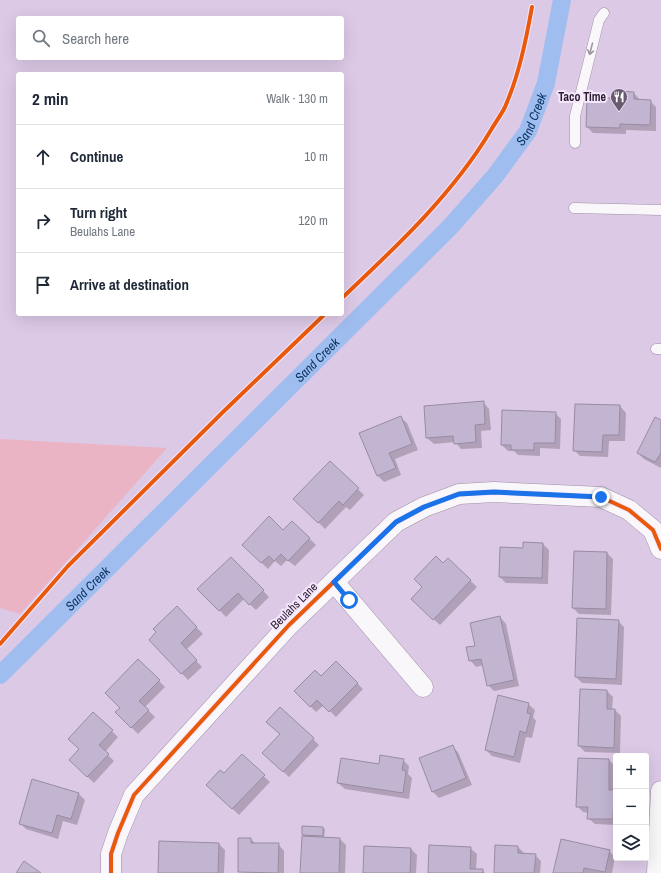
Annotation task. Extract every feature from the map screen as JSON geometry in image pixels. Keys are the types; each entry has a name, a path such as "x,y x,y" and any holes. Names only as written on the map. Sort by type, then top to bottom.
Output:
{"street":[{"name":"Beulahs Lane","path":"111,873 112,854 116,840 134,795 289,625 396,522 424,507 459,494 494,492 601,497 629,510 653,530 661,549"},
{"path":"334,582 423,687"},
{"path":"657,873 661,792"}],"lane":[{"path":"575,143 575,116 599,20 604,13"},
{"path":"574,208 661,210"}],"shaded area":[{"path":"0,439 167,448 20,614 0,608"}],"building":[{"name":"Taco Time","path":"617,91 634,92 634,99 651,100 650,125 620,124 620,128 586,127 587,98 617,98"},
{"path":"484,401 485,424 475,425 476,442 454,444 453,436 426,438 424,406"},
{"path":"575,404 620,405 619,435 603,435 602,452 573,451"},
{"path":"502,410 556,412 555,443 534,443 534,450 511,450 511,445 501,445"},
{"path":"401,416 412,444 389,453 396,468 377,476 359,433"},
{"path":"655,417 661,420 661,453 655,462 637,453"},
{"path":"330,461 359,488 343,505 339,501 318,523 293,499"},
{"path":"269,516 283,530 292,521 310,538 288,561 281,554 274,561 269,556 261,563 242,545"},
{"path":"523,542 543,543 542,578 499,577 500,547 523,548"},
{"path":"574,551 607,552 606,609 572,608"},
{"path":"436,556 443,563 448,558 471,580 433,620 411,599 422,587 414,579"},
{"path":"231,557 264,590 249,605 238,593 219,611 197,589"},
{"path":"177,606 197,627 181,643 197,660 181,674 149,640 156,632 153,629"},
{"path":"500,616 514,680 487,686 481,659 469,661 466,647 475,646 470,623"},
{"path":"577,618 619,620 616,679 575,677"},
{"path":"138,659 160,680 139,701 149,710 131,728 115,712 120,708 105,693"},
{"path":"336,661 358,683 329,712 317,700 310,707 294,691 315,670 321,676"},
{"path":"580,689 607,690 607,709 615,709 614,748 578,746"},
{"path":"498,695 529,703 527,713 531,714 526,733 520,731 514,757 485,750"},
{"path":"280,707 314,738 283,772 262,753 280,734 266,722"},
{"path":"93,712 113,730 99,745 109,754 87,777 69,760 79,749 68,739"},
{"path":"453,745 466,778 432,792 419,758"},
{"path":"242,754 265,775 232,809 206,785 220,770 224,773"},
{"path":"380,755 404,759 402,770 406,771 403,793 337,783 341,758 379,764"},
{"path":"578,758 609,759 609,790 613,790 613,819 587,819 588,807 576,807"},
{"path":"32,779 79,793 71,819 57,815 52,833 19,824"},
{"path":"302,826 323,827 323,836 302,835"},
{"path":"302,836 340,838 339,873 300,873"},
{"path":"238,838 251,838 251,843 279,843 278,873 238,872"},
{"path":"561,839 610,850 605,872 584,868 583,873 553,873"},
{"path":"159,841 219,843 218,873 158,873"},
{"path":"429,845 471,847 470,869 483,869 483,873 428,873"},
{"path":"495,845 518,846 518,853 536,854 534,873 494,873"},
{"path":"364,846 411,848 410,873 363,873"},
{"path":"24,861 41,873 16,873"}],"waterway":[{"name":"Sand Creek","path":"0,675 450,227 495,176 528,131 546,83 562,0"}],"cycle path":[{"path":"344,296 422,219 476,154 502,113 510,95 522,57 532,7"},
{"path":"0,644 68,566 223,412 323,316"},
{"path":"111,873 111,854 134,795 289,625 396,522 424,507 459,494 494,492 601,497 629,510 653,530 661,549"}],"place":[{"name":"Taco Time","path":"619,112"}],"route":[{"path":"349,600 334,582 396,522 424,507 459,494 494,492 601,497"}]}
